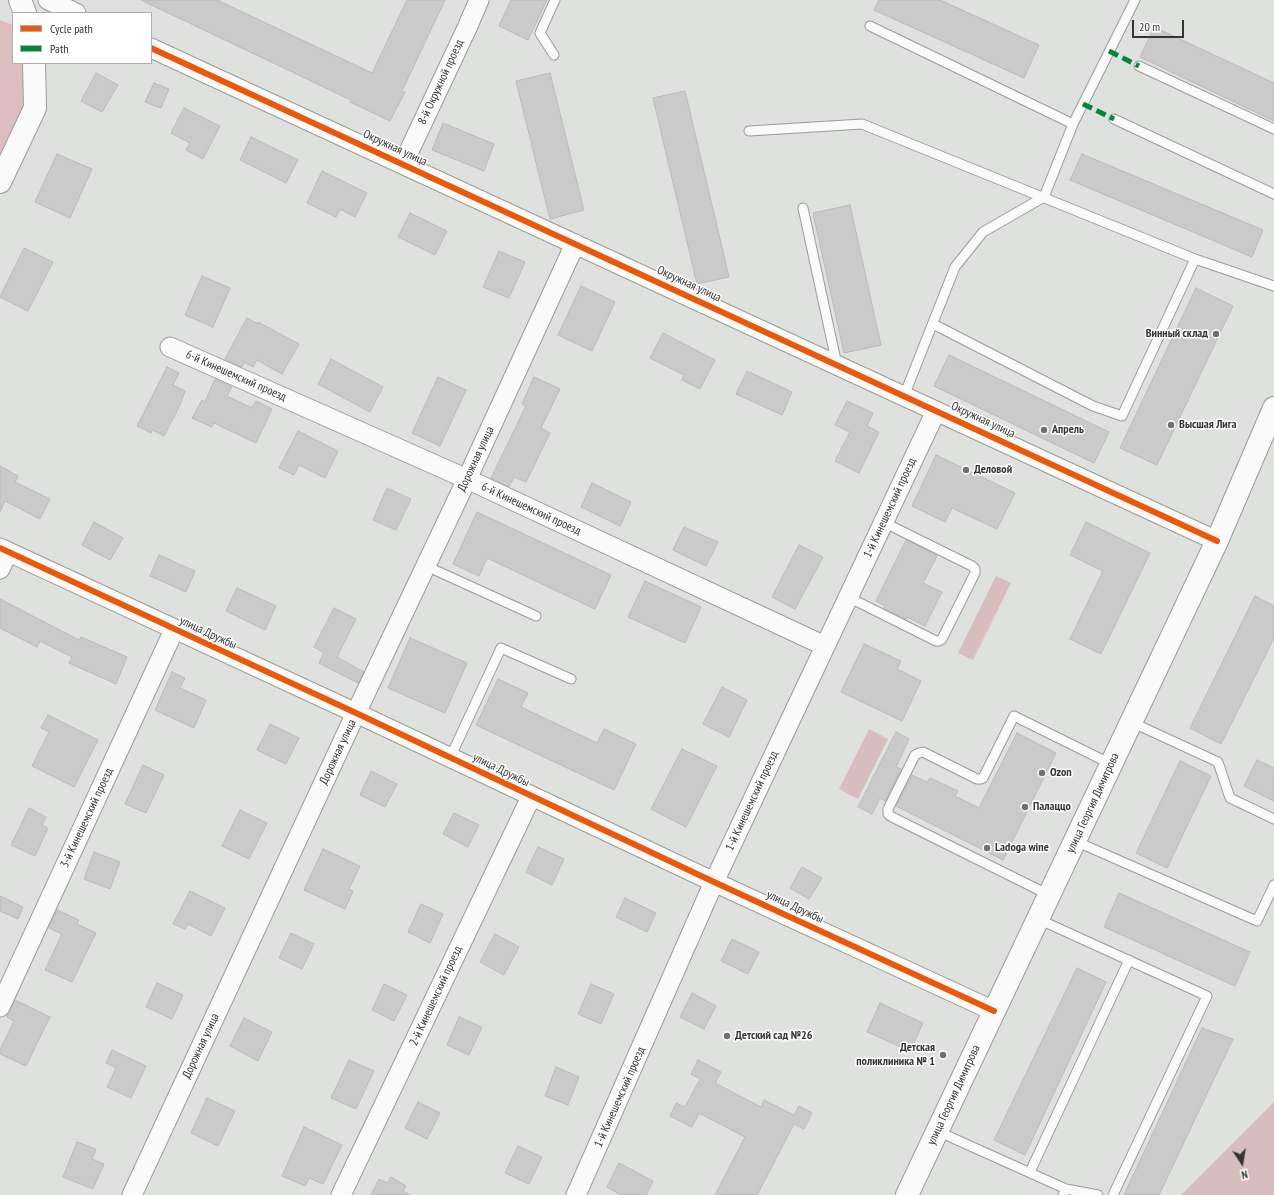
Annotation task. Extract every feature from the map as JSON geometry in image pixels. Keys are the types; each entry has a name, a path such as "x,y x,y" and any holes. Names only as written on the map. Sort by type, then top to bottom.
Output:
{"main road":[{"path":"20,0 25,12"},
{"path":"0,182 35,108 34,64"},
{"name":"улица Георгия Димитрова","path":"906,1195 1218,541 1274,408"}],"street":[{"path":"48,0 74,12"},
{"name":"8-й Окружной проезд","path":"403,164 479,0"},
{"name":"Окружная улица","path":"152,48 1218,541"},
{"name":"Дорожная улица","path":"132,1195 576,244"},
{"name":"6-й Кинешемский проезд","path":"170,347 467,479 825,646"},
{"name":"1-й Кинешемский проезд","path":"576,1195 714,882 936,411"},
{"name":"улица Дружбы","path":"3,556 174,630 356,713 531,797 994,1011"},
{"name":"3-й Кинешемский проезд","path":"0,1007 174,630"},
{"name":"2-й Кинешемский проезд","path":"341,1195 531,797"}],"lane":[{"path":"554,55 540,33 555,0"},
{"path":"904,396 955,267 983,232 1044,197 1073,124 1135,0"},
{"path":"870,26 1073,124"},
{"path":"1139,66 1274,129"},
{"path":"1114,119 1274,194"},
{"path":"749,132 862,124 1195,259 1274,286"},
{"path":"803,208 837,365"},
{"path":"933,324 1093,406 1122,416 1195,259"},
{"path":"848,597 936,641 940,641 974,573 975,569 972,566 883,522"},
{"path":"426,566 536,616"},
{"path":"450,758 501,648 571,679"},
{"path":"1049,895 892,817 888,814 888,809 915,756 918,753 923,752 977,779 983,778 1014,716 1111,764"},
{"path":"1131,722 1218,762 1230,798 1274,819"},
{"path":"1075,841 1257,920 1274,885"},
{"path":"1038,919 1207,996 1113,1195"},
{"path":"1030,1172 1129,960"},
{"path":"937,1131 1030,1172 1065,1192 1098,1195"}],"shaded area":[{"path":"0,20 12,25 12,64 22,64 24,100 21,118 0,163"},
{"path":"996,576 1011,583 973,660 958,653"},
{"path":"869,729 888,739 858,799 839,789"},
{"path":"1274,1102 1274,1195 1181,1195"}],"building":[{"path":"141,0 217,0 372,73 407,0 445,0 402,91 405,92 390,121 350,102 351,100"},
{"path":"511,0 547,0 528,40 499,26"},
{"path":"879,0 940,0 1039,45 1024,78 874,10"},
{"path":"1154,27 1274,83 1274,121 1140,57"},
{"path":"96,73 118,85 102,112 81,101"},
{"path":"550,73 584,210 550,219 516,81"},
{"path":"154,83 169,89 161,108 145,102"},
{"path":"685,91 729,277 697,284 653,98"},
{"path":"184,108 220,126 203,159 186,150 190,143 171,133"},
{"path":"443,123 494,144 484,171 432,150"},
{"path":"251,137 298,160 286,183 240,160"},
{"path":"57,154 92,169 70,218 35,202"},
{"path":"1082,154 1263,230 1252,257 1070,180"},
{"path":"322,171 367,193 355,217 340,209 336,217 307,203"},
{"path":"850,205 881,345 844,353 813,213"},
{"path":"410,213 447,231 435,255 398,237"},
{"path":"24,248 53,262 28,311 0,297"},
{"path":"499,251 525,262 509,298 483,287"},
{"path":"202,276 230,288 213,327 185,315"},
{"path":"581,286 615,302 592,351 558,335"},
{"path":"1196,288 1233,306 1157,465 1120,448"},
{"path":"247,318 258,324 258,322 299,344 282,374 257,360 253,367 244,362 242,367 225,359"},
{"path":"663,333 715,360 700,389 682,380 684,375 650,358"},
{"path":"949,355 1109,432 1094,463 934,386"},
{"path":"331,359 383,387 370,412 318,384"},
{"path":"167,367 179,373 173,385 185,391 180,405 164,436 152,430 151,433 137,426"},
{"path":"747,371 792,392 782,415 736,394"},
{"path":"438,377 466,390 440,446 412,433"},
{"path":"534,377 560,389 541,428 550,433 526,482 514,477 509,487 491,478 526,406 522,404"},
{"path":"215,379 232,387 227,396 252,408 256,401 272,409 256,443 214,423 212,427 192,418 202,400 205,402"},
{"path":"847,401 873,413 867,426 879,432 859,473 835,461 850,432 835,425"},
{"path":"298,431 338,451 325,478 299,465 294,475 279,468"},
{"path":"936,455 1015,493 997,529 952,508 945,522 912,506"},
{"path":"0,466 18,476 15,482 50,499 40,519 5,501 0,512"},
{"path":"592,483 631,502 620,526 581,507"},
{"path":"387,488 411,499 396,530 373,520"},
{"path":"477,512 611,575 595,609 487,558 479,576 453,564"},
{"path":"94,522 123,538 110,560 82,545"},
{"path":"1086,522 1150,553 1101,654 1070,639 1103,571 1070,555"},
{"path":"684,527 718,542 706,566 673,550"},
{"path":"906,540 937,556 923,583 942,592 925,626 907,617 906,619 884,608 885,606 876,601"},
{"path":"799,545 823,557 795,609 772,597"},
{"path":"159,555 195,571 186,592 150,576"},
{"path":"645,581 701,607 685,643 628,617"},
{"path":"237,588 276,606 265,630 226,611"},
{"path":"1255,596 1274,606 1274,638 1221,744 1190,728"},
{"path":"0,599 79,640 81,637 127,657 116,684 69,663 72,657 40,641 37,647 0,628"},
{"path":"334,608 356,619 337,657 364,672 358,683 319,663 324,653 314,647"},
{"path":"410,638 467,663 445,713 388,688"},
{"path":"864,644 901,661 897,669 921,681 902,721 841,692"},
{"path":"172,672 185,678 180,688 206,700 194,728 155,710"},
{"path":"498,679 528,693 521,707 597,743 604,729 636,744 614,790 476,725"},
{"path":"722,687 747,700 729,737 703,724"},
{"path":"48,715 98,740 74,787 32,766 49,732 41,728"},
{"path":"270,724 299,738 286,764 257,750"},
{"path":"896,732 909,739 896,767 901,769 885,801 880,798 872,814 858,807"},
{"path":"1017,733 1056,753 1003,860 896,806 912,775 927,782 930,778 958,791 955,796 979,808"},
{"path":"682,749 717,766 686,827 651,809"},
{"path":"1257,760 1274,768 1274,801 1244,786"},
{"path":"1180,761 1211,776 1167,868 1136,853"},
{"path":"143,765 164,775 146,813 125,804"},
{"path":"371,771 397,784 385,807 360,795"},
{"path":"29,808 46,817 42,825 48,828 35,856 11,845"},
{"path":"240,810 267,823 249,859 222,846"},
{"path":"454,813 479,825 468,847 443,834"},
{"path":"538,847 564,859 552,885 526,872"},
{"path":"323,849 360,866 349,889 353,891 345,909 304,890"},
{"path":"94,852 120,862 110,889 84,879"},
{"path":"802,867 822,878 809,899 790,888"},
{"path":"190,891 225,908 211,936 188,924 185,929 173,924"},
{"path":"1119,893 1250,952 1235,986 1104,927"},
{"path":"0,896 23,907 18,919 0,911"},
{"path":"625,898 656,913 647,932 616,917"},
{"path":"421,904 443,914 430,943 408,932"},
{"path":"57,910 79,920 77,924 96,933 72,982 45,970 62,934 49,928"},
{"path":"291,933 314,944 302,969 279,958"},
{"path":"495,934 519,947 504,975 480,962"},
{"path":"732,939 759,952 748,974 721,961"},
{"path":"1077,968 1106,982 1025,1155 994,1140"},
{"path":"157,983 183,995 172,1019 146,1007"},
{"path":"384,984 407,995 394,1021 372,1010"},
{"path":"591,984 614,994 601,1024 578,1014"},
{"path":"692,993 716,1006 704,1029 680,1017"},
{"path":"15,1000 50,1017 26,1066 0,1054 0,1050 14,1021 7,1017"},
{"path":"880,1003 923,1023 910,1051 867,1032"},
{"path":"459,1017 482,1027 469,1055 447,1045"},
{"path":"244,1018 272,1032 258,1061 230,1046"},
{"path":"1202,1028 1233,1039 1159,1195 1124,1195"},
{"path":"112,1050 146,1066 131,1098 107,1087 116,1068 106,1063"},
{"path":"349,1060 374,1071 356,1109 331,1098"},
{"path":"698,1060 721,1072 715,1083 761,1107 764,1100 794,1115 799,1106 812,1113 804,1129 794,1124 757,1195 715,1195 745,1137 699,1113 692,1127 670,1116 676,1103 685,1107 700,1079 691,1074"},
{"path":"556,1067 579,1077 568,1105 545,1096"},
{"path":"207,1098 235,1111 218,1146 191,1133"},
{"path":"418,1102 440,1113 427,1139 405,1128"},
{"path":"304,1127 342,1145 323,1184 309,1178 305,1186 282,1176"},
{"path":"77,1142 96,1149 92,1159 104,1164 93,1189 63,1177"},
{"path":"518,1146 542,1157 529,1184 505,1173"},
{"path":"619,1163 653,1181 646,1195 621,1195 607,1187"},
{"path":"391,1177 406,1186 403,1191 410,1195 371,1195 379,1179 387,1183"}],"marked path":[{"path":"1109,51 1139,66"},
{"path":"1083,104 1114,119"}],"cycle path":[{"path":"152,48 1217,541"},
{"path":"0,548 356,713 714,882 994,1011"}],"place":[{"name":"Винный склад","path":"1216,334"},
{"name":"Высшая Лига","path":"1171,425"},
{"name":"Апрель","path":"1044,430"},
{"name":"Деловой","path":"966,470"},
{"name":"Ozon","path":"1042,773"},
{"name":"Палаццо","path":"1025,807"},
{"name":"Ladoga wine","path":"987,848"},
{"name":"Детский сад №26","path":"727,1036"},
{"name":"Детская поликлиника № 1","path":"943,1055"}]}
